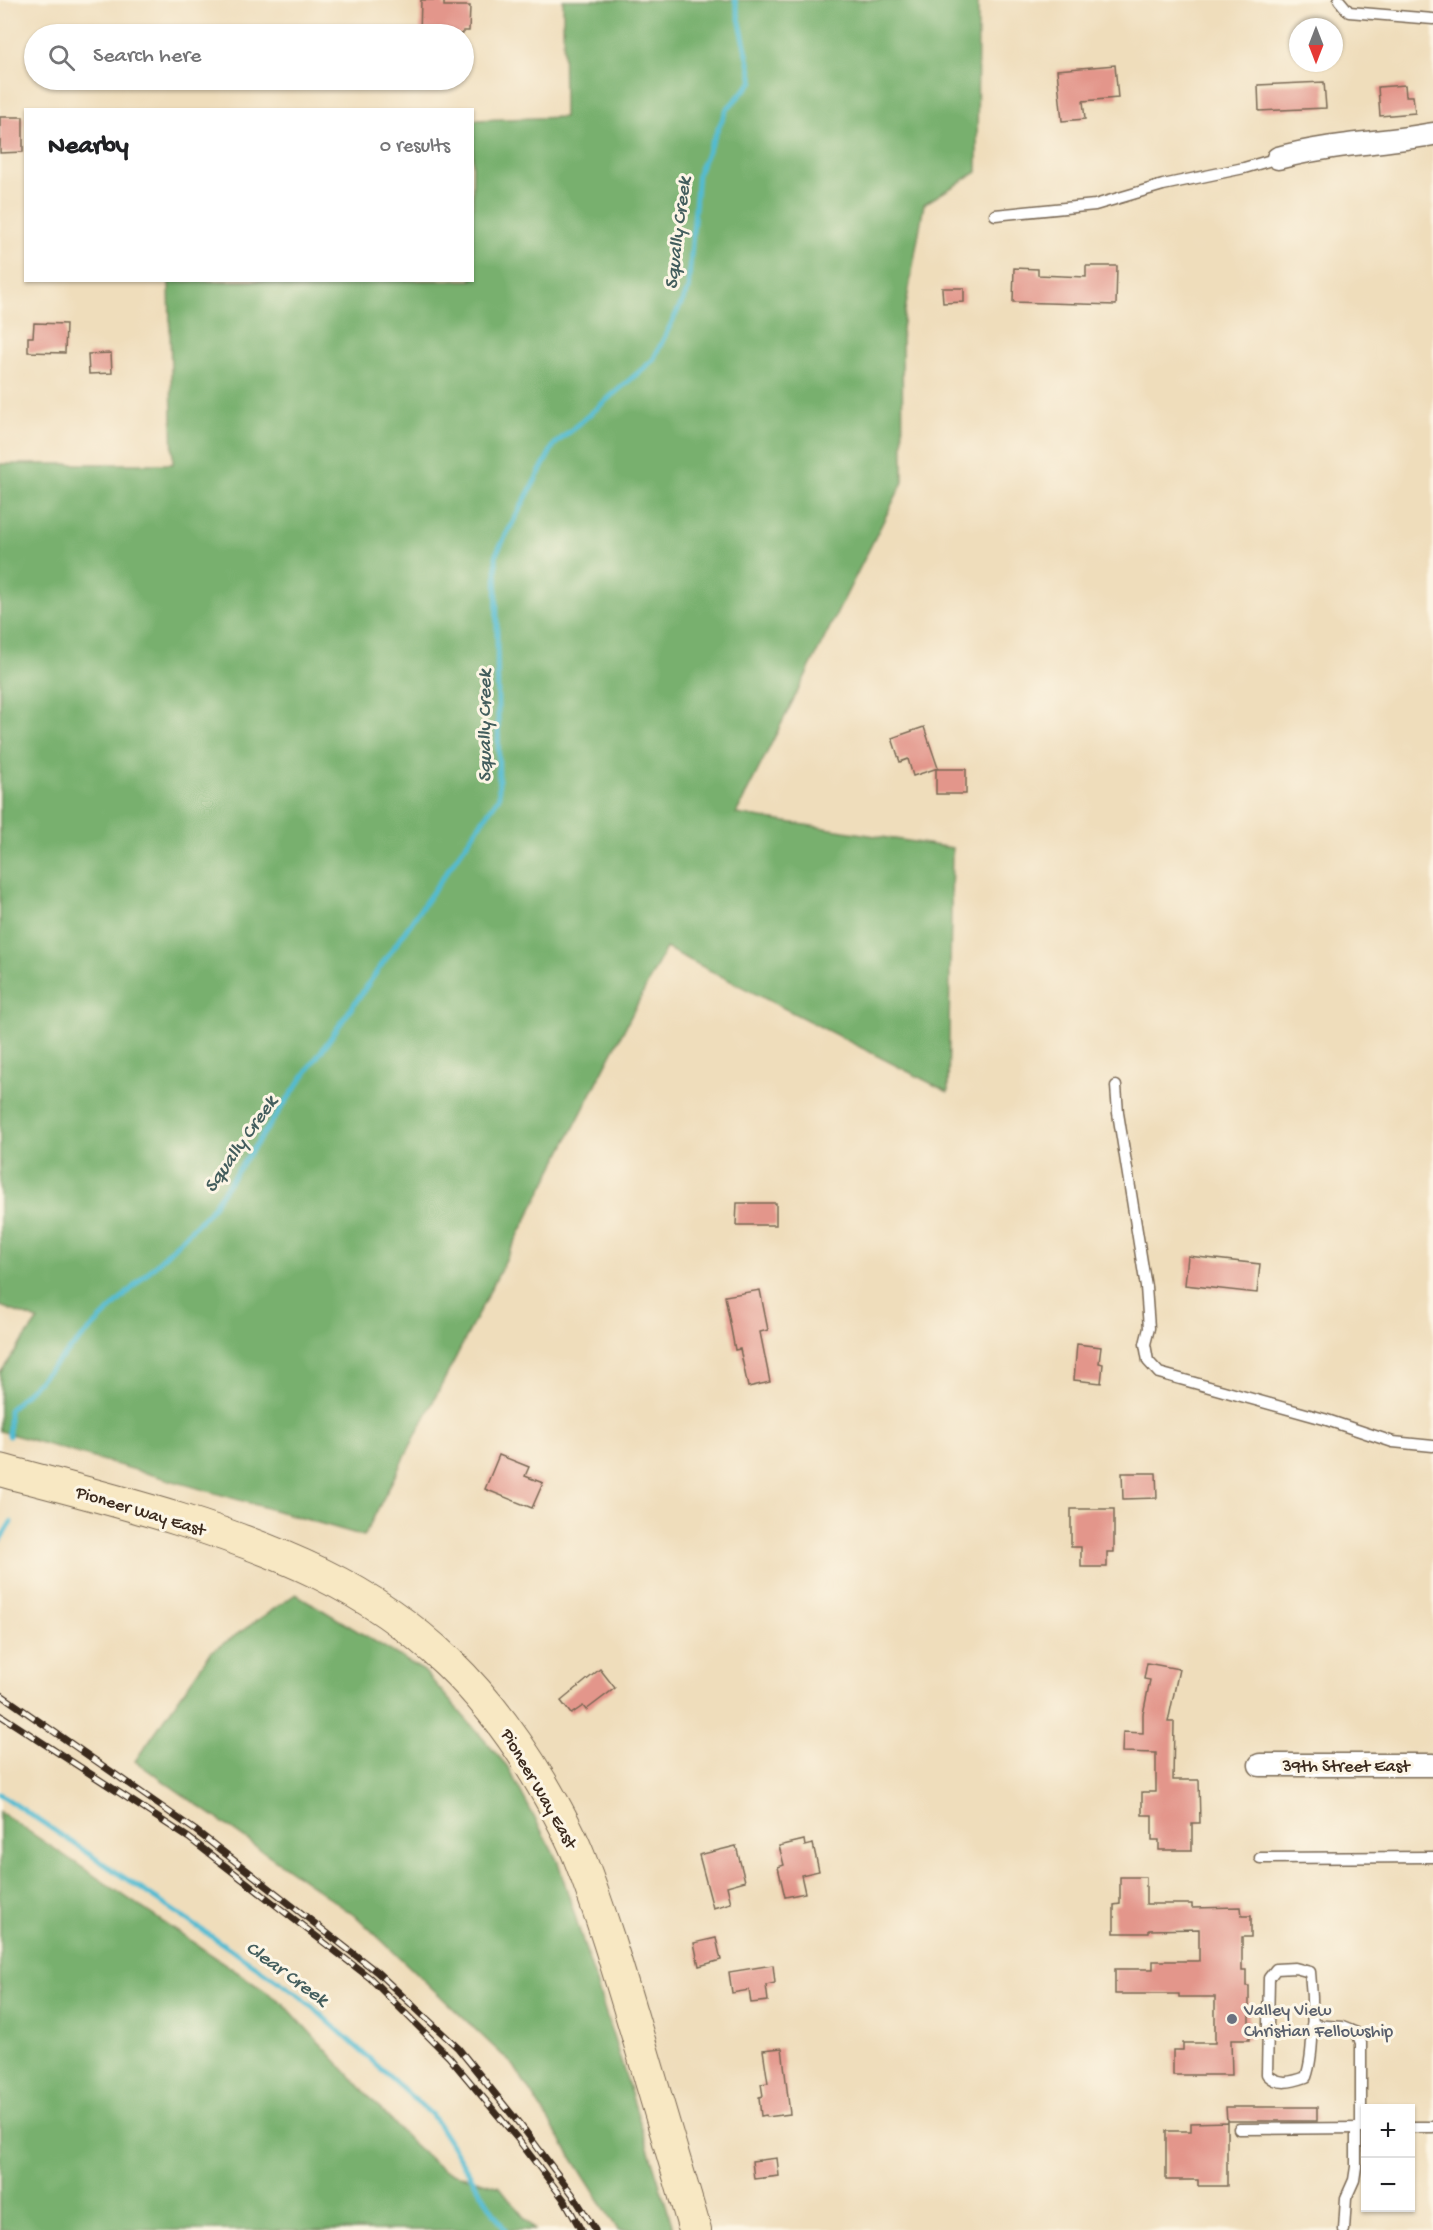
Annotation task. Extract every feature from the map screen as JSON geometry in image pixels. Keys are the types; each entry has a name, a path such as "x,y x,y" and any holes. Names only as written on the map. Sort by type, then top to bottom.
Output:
{"main road":[{"name":"Pioneer Way East","path":"0,1470 93,1495 218,1533 321,1574 372,1602 408,1628 446,1658 482,1697 520,1747 580,1857 613,1951 695,2230"}],"street":[{"path":"1278,158 1310,149 1433,134"},
{"name":"39th Street East","path":"1260,1765 1433,1765"}],"lane":[{"path":"1339,0 1349,12 1433,19"},
{"path":"995,215 1095,205 1163,185 1244,168 1278,158"},
{"path":"1116,1086 1118,1113 1146,1287 1149,1328 1145,1344 1148,1361 1159,1373 1324,1419 1394,1442 1433,1446"},
{"path":"1260,1858 1433,1857"},
{"path":"1295,1968 1310,1972 1312,2025 1309,2068 1305,2077 1289,2083 1273,2080 1268,2074 1269,1978 1276,1969 1295,1968"},
{"path":"1312,2025 1342,2027 1357,2033 1361,2043 1361,2104"},
{"path":"1415,2127 1433,2127"},
{"path":"1239,2129 1361,2128 1354,2180 1346,2198 1344,2230"}],"green space":[{"path":"563,0 978,0 977,172 924,204 902,328 903,482 736,814 952,848 948,1092 666,948 364,1536 0,1431 0,1373 38,1320 0,1306 0,464 173,464 169,282 474,282 474,120 564,117"},
{"path":"296,1594 424,1671 507,1766 558,1862 674,2230 618,2230 514,2066 358,1918 135,1761 211,1652"},
{"path":"0,1812 283,2003 409,2140 442,2170 500,2187 534,2230 0,2230"}],"building":[{"path":"421,0 444,0 444,6 470,6 469,24 420,24"},
{"path":"1115,65 1118,98 1083,101 1085,119 1062,121 1057,70"},
{"path":"1324,82 1326,108 1259,111 1258,85"},
{"path":"1405,85 1406,96 1413,96 1415,113 1380,116 1378,87"},
{"path":"0,117 23,117 23,152 0,153"},
{"path":"1086,266 1117,266 1116,305 1013,302 1014,268 1038,269 1038,275 1086,277"},
{"path":"942,288 964,288 964,302 943,303"},
{"path":"34,323 66,324 65,353 28,352 28,337 33,337"},
{"path":"111,353 112,373 89,374 88,354"},
{"path":"924,727 938,768 913,776 908,759 900,762 892,738"},
{"path":"936,769 966,769 966,794 936,794"},
{"path":"737,1203 776,1203 776,1225 736,1225"},
{"path":"1188,1256 1260,1264 1257,1293 1185,1285"},
{"path":"760,1290 768,1330 760,1332 770,1382 748,1387 740,1349 735,1350 725,1296"},
{"path":"1077,1344 1101,1347 1099,1363 1103,1364 1101,1383 1074,1380"},
{"path":"499,1455 529,1467 525,1476 543,1483 532,1508 485,1489"},
{"path":"1122,1473 1156,1473 1157,1498 1123,1499"},
{"path":"1071,1509 1114,1509 1114,1552 1107,1552 1107,1567 1081,1567 1081,1547 1071,1547"},
{"path":"1147,1663 1179,1669 1168,1722 1174,1722 1173,1780 1199,1780 1200,1823 1192,1823 1192,1850 1159,1850 1159,1840 1152,1840 1152,1815 1142,1815 1142,1792 1156,1792 1156,1753 1122,1752 1123,1732 1143,1733 1143,1714 1150,1680 1144,1679"},
{"path":"600,1669 615,1688 586,1710 583,1706 571,1714 561,1701"},
{"path":"804,1840 805,1846 813,1844 819,1871 801,1875 805,1893 785,1897 778,1867 784,1865 779,1846"},
{"path":"736,1846 745,1881 727,1886 731,1903 713,1908 699,1855"},
{"path":"1120,1877 1146,1877 1146,1904 1192,1904 1192,1908 1241,1907 1242,1916 1251,1916 1251,1937 1242,1937 1242,1970 1246,1970 1246,1986 1249,1986 1249,2040 1231,2040 1232,2075 1173,2075 1173,2050 1183,2050 1183,2043 1215,2043 1215,1997 1179,1997 1179,1994 1115,1994 1115,1969 1153,1969 1153,1961 1199,1961 1199,1929 1114,1933 1114,1905 1120,1904"},
{"path":"716,1938 721,1960 699,1966 694,1943"},
{"path":"773,1965 775,1983 766,1985 768,2001 751,2003 749,1990 732,1993 729,1972"},
{"path":"782,2048 790,2114 761,2116 759,2097 763,2096 761,2084 768,2083 763,2050"},
{"path":"1226,2107 1317,2107 1317,2121 1227,2121"},
{"path":"1227,2122 1227,2186 1198,2186 1198,2180 1166,2180 1166,2131 1191,2131 1191,2123"},
{"path":"777,2158 779,2176 754,2179 752,2161"}],"waterway":[{"name":"Squally Creek","path":"9,1436 9,1410 208,1213 499,797 496,554 554,445 653,360 688,290 698,173 727,109 753,81 735,0"},
{"name":"Squally Creek","path":"0,1540 11,1522"},
{"name":"Clear Creek","path":"0,1794 300,1996 432,2115 505,2230"}],"railway":[{"path":"0,1694 195,1830 377,1972 458,2048 526,2132 573,2195 595,2230"},
{"path":"0,1715 189,1838 370,1978 449,2057 517,2138 565,2201 581,2230"}],"place":[{"name":"Valley View Christian Fellowship","path":"1232,2019"}]}
